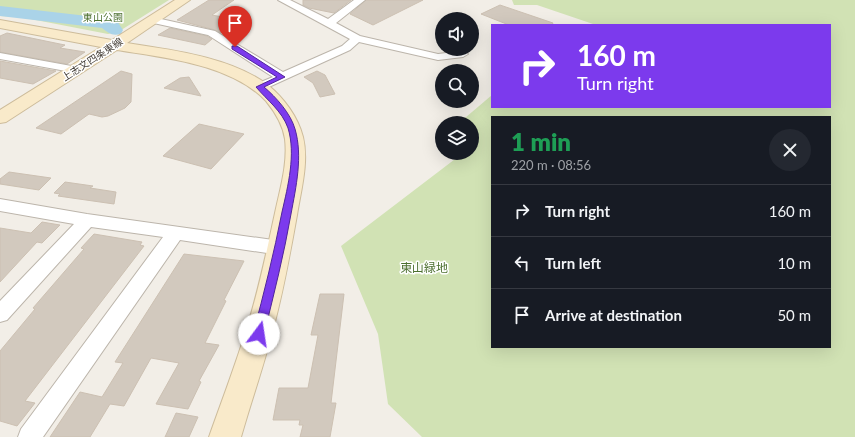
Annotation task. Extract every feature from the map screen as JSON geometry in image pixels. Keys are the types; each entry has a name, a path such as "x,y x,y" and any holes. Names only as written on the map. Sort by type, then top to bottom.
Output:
{"street":[{"name":"上志文四条東線","path":"0,118 184,0"},
{"path":"283,0 357,38 438,57 447,56"},
{"path":"328,22 333,21 360,0"},
{"path":"152,20 211,33 282,77"},
{"path":"0,24 207,64 238,75 260,87 268,94 286,118 291,128 295,146 292,184 280,248 259,334 225,437"},
{"path":"260,87 346,48 357,38"},
{"path":"0,56 77,70"},
{"path":"0,205 87,220 280,248"},
{"path":"0,314 87,220"},
{"path":"29,437 176,232"}],"green space":[{"name":"東山公園","path":"0,0 169,0 118,32 108,34 20,17 0,16"},
{"name":"東山緑地","path":"512,0 855,0 855,437 422,437 388,404 378,334 341,246 454,160 479,160 479,116 467,116 477,108 479,108 479,106 491,96 491,108 831,108 831,24 593,24 537,5 514,5"}],"building":[{"path":"209,0 234,0 212,15 238,20 221,33 177,20"},
{"path":"303,0 351,0 334,13 309,8 303,5"},
{"path":"366,0 423,0 373,25 350,14"},
{"path":"500,5 553,23 506,24 481,14"},
{"path":"170,28 207,36 212,39 205,45 158,35"},
{"path":"7,33 65,45 60,48 85,52 67,64 0,52 0,36"},
{"path":"0,61 56,71 33,84 0,78"},
{"path":"121,71 132,74 131,102 125,108 108,116 102,117 89,114 61,134 36,128"},
{"path":"317,71 325,75 335,94 320,97 313,83 304,77"},
{"path":"189,77 201,96 164,88 180,78"},
{"path":"199,124 244,134 211,169 163,156"},
{"path":"9,172 51,178 39,190 0,184 0,179"},
{"path":"65,182 93,186 90,188 116,192 114,204 58,196 60,194 54,193"},
{"path":"42,222 60,225 42,243 37,242 0,282 0,228 31,233"},
{"path":"94,234 142,242 140,245 144,246 25,401 35,403 17,426 0,421 0,351 35,309 33,308 84,249 81,248"},
{"path":"184,254 244,261 224,300 226,301 205,343 219,345 199,381 201,382 188,409 156,404 179,363 151,358 124,406 110,404 90,437 50,437 80,392 102,397 123,363 115,362"},
{"path":"320,294 344,294 331,403 336,403 330,437 300,437 303,425 299,425 300,420 273,420 279,388 308,388 318,335 311,335"},
{"path":"176,413 198,417 189,437 165,437"}],"waterway":[{"path":"0,11 105,23 111,25 114,30"}],"route":[{"path":"235,47 282,77 260,87 280,108 286,118 294,136 295,146 292,184 280,248 259,334"}]}
